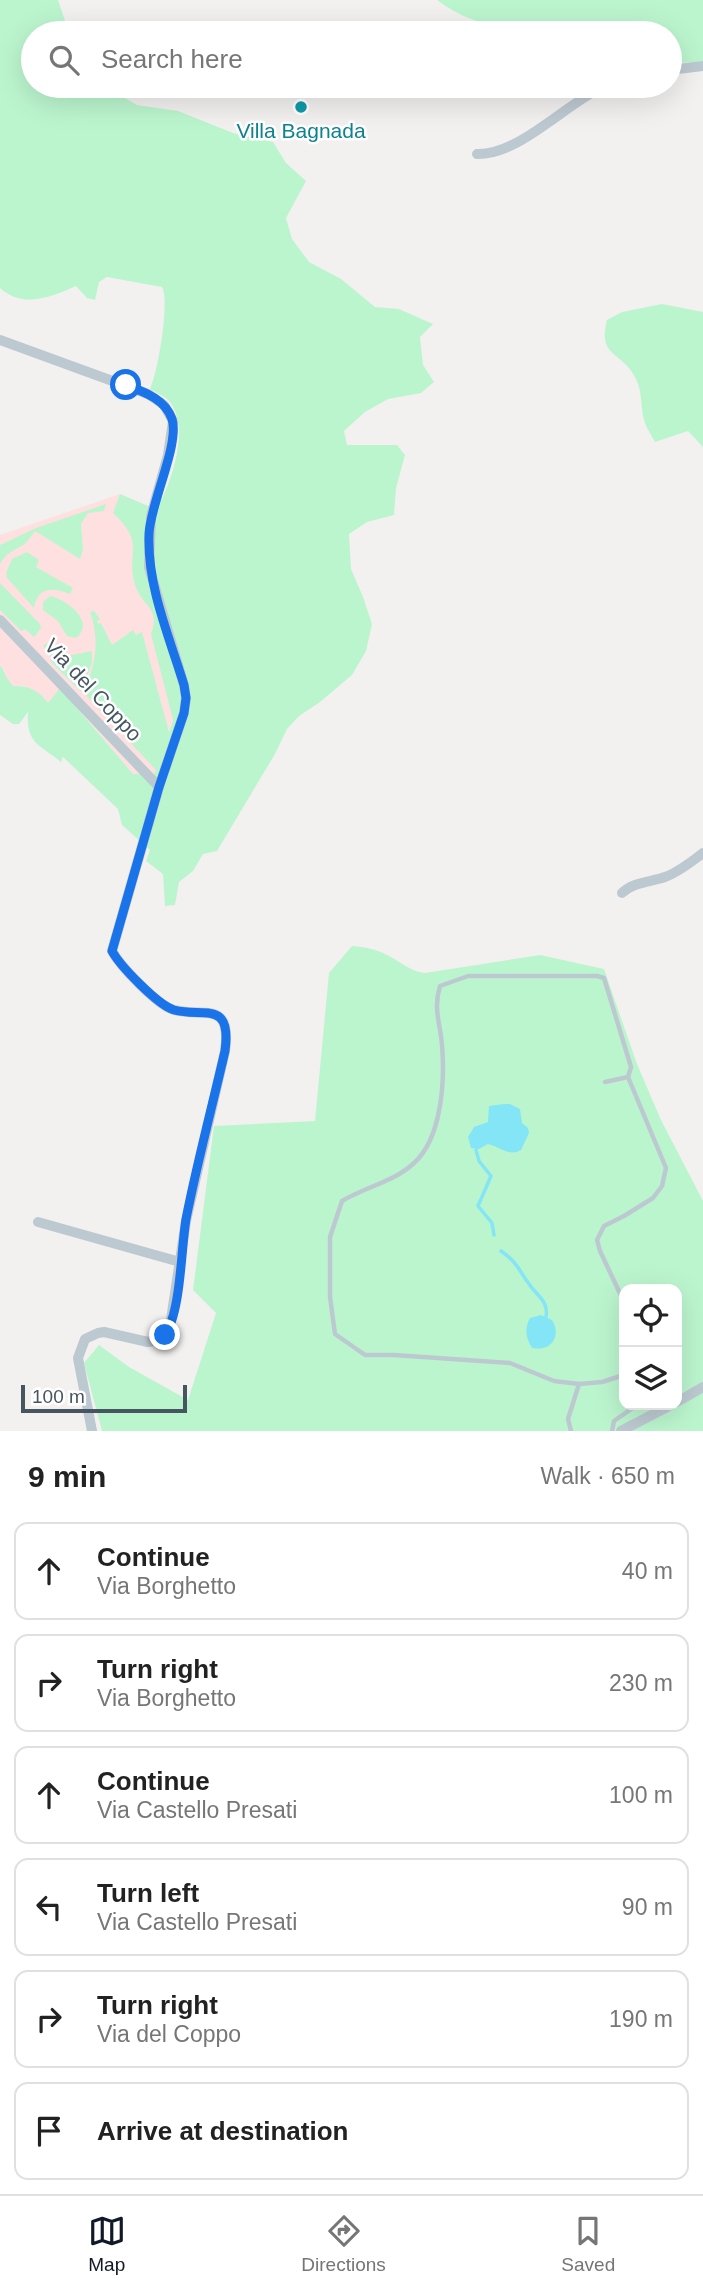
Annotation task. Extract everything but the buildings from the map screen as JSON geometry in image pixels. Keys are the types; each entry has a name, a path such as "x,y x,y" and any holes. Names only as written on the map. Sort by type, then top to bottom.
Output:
{"street":[{"path":"682,69 703,66"},
{"path":"477,154 486,154 510,145 542,127 582,98"},
{"path":"0,340 148,394 164,405 173,421 168,455 151,516 149,567 186,698 184,713 159,787 112,951 131,975 165,1005 177,1011 209,1012 221,1020 227,1032 186,1222 170,1326 165,1335 155,1341 98,1333 85,1339 78,1358 92,1431"},
{"name":"Via del Coppo","path":"0,620 159,787"},
{"path":"622,893 628,888 665,877 703,853"},
{"path":"38,1222 180,1262"},
{"path":"682,1399 703,1387"},
{"path":"621,1431 661,1410"}],"lane":[{"path":"619,1291 597,1240 604,1226 653,1198 662,1186 666,1168 628,1077 631,1067 604,978 468,976 440,986 435,1001 442,1046 441,1100 433,1137 415,1163 386,1181 361,1190 342,1201 330,1237 330,1297 335,1334 365,1355 510,1363 554,1381 579,1384 619,1377"},
{"path":"605,1082 628,1077"},
{"path":"571,1431 568,1419 579,1384"},
{"path":"612,1431 614,1421 630,1410"}],"shaded area":[{"path":"120,494 148,506 177,705 155,774 133,774 65,693 55,694 48,704 25,686 13,686 3,667 0,667 0,535"}],"green space":[{"path":"0,0 58,0 65,21 21,21 21,98 125,98 137,105 178,111 233,133 273,142 286,163 306,181 286,218 292,239 309,262 341,279 375,307 399,309 433,324 420,337 423,365 434,382 421,393 388,399 365,412 344,431 347,445 397,445 405,455 396,488 394,515 367,522 349,534 351,569 372,624 366,651 352,675 299,716 287,729 217,851 203,854 193,871 179,882 175,905 165,906 163,874 146,861 150,850 122,825 118,809 63,757 61,762 40,747 29,731 28,712 19,724 13,724 0,715 2,667 13,686 33,690 48,703 60,688 133,774 154,774 156,770 83,692 95,653 95,632 90,612 94,611 100,619 98,624 101,623 112,645 133,630 136,635 142,632 169,732 173,720 151,634 154,618 135,585 133,548 129,533 113,513 120,494 148,506 160,503 174,466 179,437 175,411 169,401 150,389 162,337 165,306 162,287 107,277 99,282 95,300 87,298 76,286 37,299 18,298 0,288"},
{"path":"437,0 703,0 703,62 682,63 682,21 477,21 461,15"},
{"path":"662,304 703,312 703,447 688,431 655,442 645,423 636,379 625,363 608,348 605,341 607,320 622,312"},
{"path":"106,504 104,511 88,513 81,524 83,550 80,559 35,531 0,564 0,545 36,528"},
{"path":"27,552 39,560 36,567 73,588 70,594 47,590 39,596 34,608 7,578 6,573 12,559"},
{"path":"0,583 40,624 41,628 34,637 25,629 21,631 0,610"},
{"path":"50,596 71,606 81,618 82,632 76,638 67,636 58,621 43,610 43,602"},
{"path":"47,643 57,658 92,651 92,663 81,692 50,661 53,657 43,646"},
{"path":"352,946 379,951 409,968 425,973 540,955 604,969 637,1064 661,1120 703,1201 703,1431 102,1431 84,1363 99,1345 129,1367 188,1400 216,1313 193,1290 214,1126 315,1121 329,973"}],"water":[{"path":"504,1104 520,1109 522,1123 528,1128 529,1133 521,1150 509,1152 488,1144 479,1149 471,1148 468,1137 474,1127 488,1122 489,1106"},
{"path":"541,1315 552,1320 555,1337 545,1348 532,1348 527,1337 527,1326 530,1318"}],"waterway":[{"path":"476,1150 479,1161 491,1176 478,1206 492,1223 494,1235"},
{"path":"501,1251 542,1299 546,1307 546,1317"}],"place":[{"name":"Villa Bagnada","path":"301,107"}],"route":[{"path":"126,385 158,400 173,421 168,455 151,516 149,567 186,698 184,713 159,787 112,951 131,975 165,1005 177,1011 209,1012 221,1020 227,1032 186,1222 175,1304 165,1335"}]}
